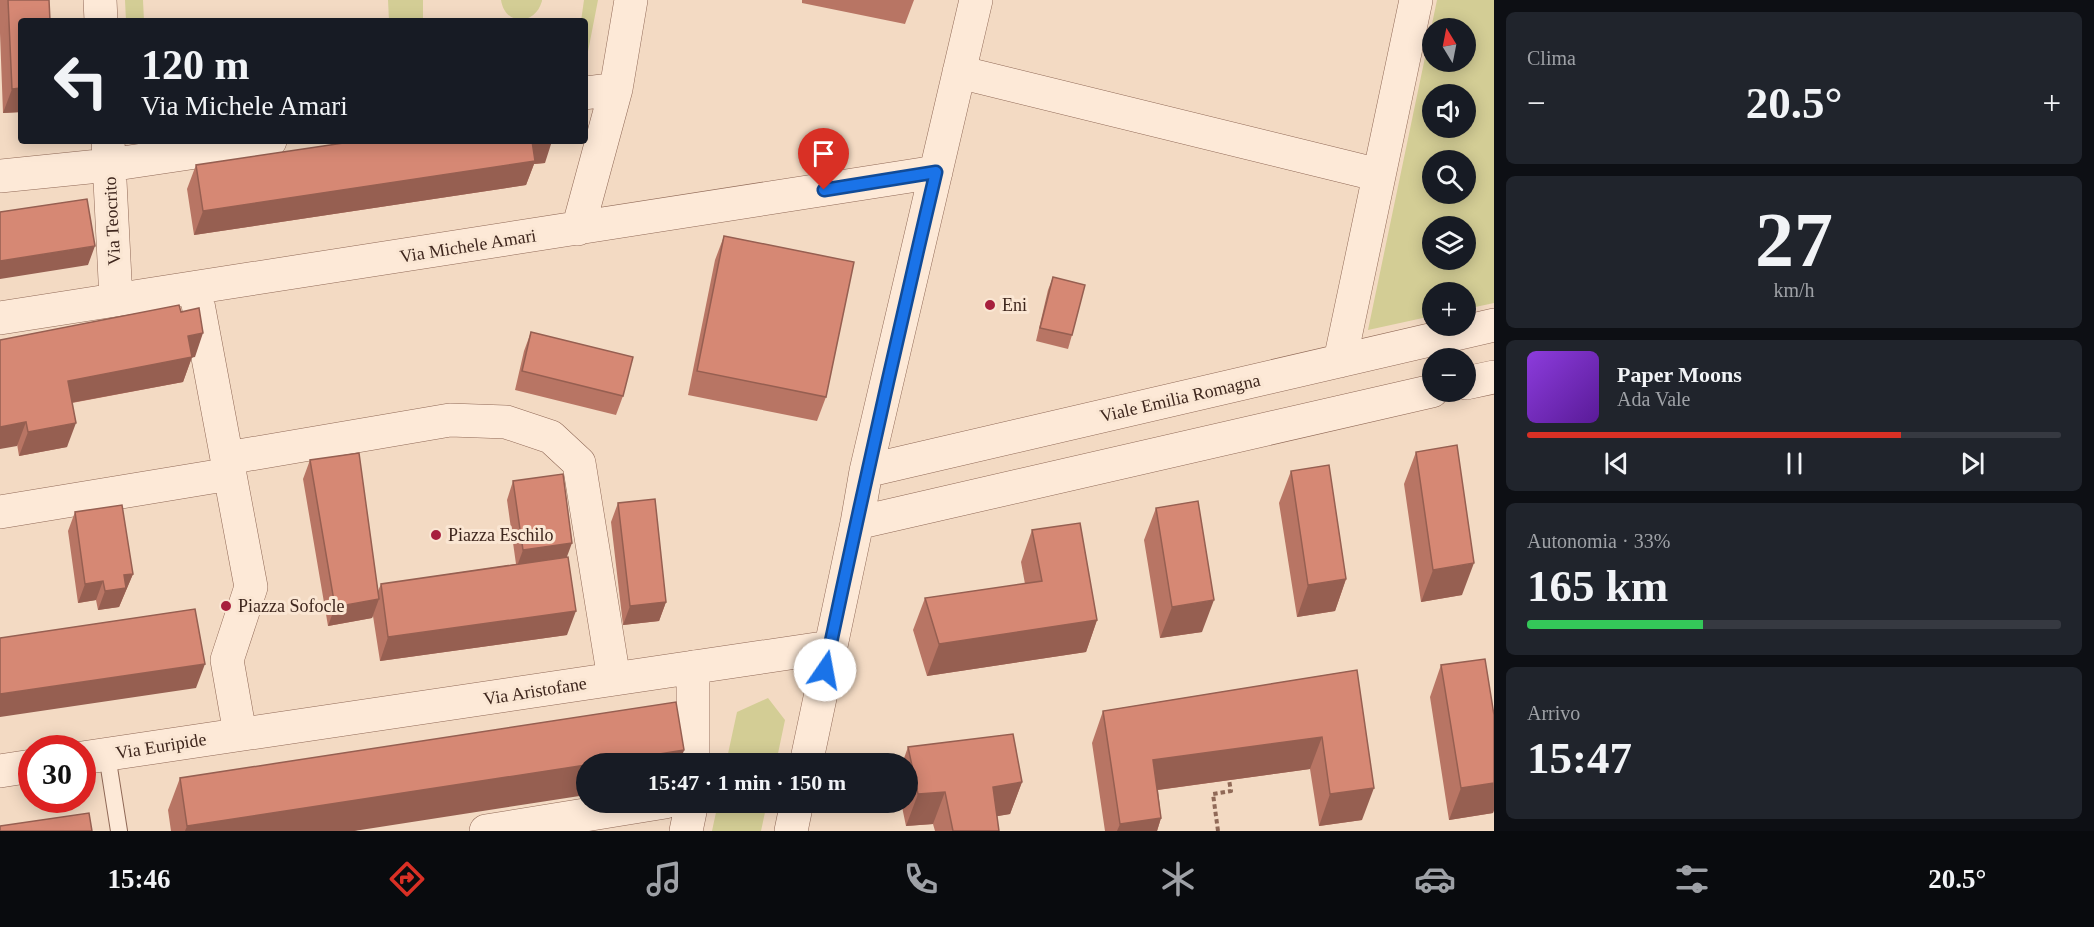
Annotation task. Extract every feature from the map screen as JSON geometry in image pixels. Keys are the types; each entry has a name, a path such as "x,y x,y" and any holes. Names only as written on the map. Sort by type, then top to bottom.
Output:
{"street":[{"path":"100,0 101,18"},
{"path":"578,229 600,91 631,0"},
{"path":"808,753 857,524 866,471 976,0"},
{"path":"1340,361 1416,0"},
{"path":"959,72 1379,175"},
{"path":"0,176 108,153 230,144"},
{"name":"Via Teocrito","path":"108,153 116,300"},
{"name":"Via Michele Amari","path":"0,318 936,172"},
{"path":"195,288 251,587 227,660 240,735"},
{"name":"Viale Emilia Romagna","path":"866,471 1494,326"},
{"path":"1476,381 1494,377"},
{"path":"857,524 1422,393"},
{"path":"0,512 450,420 506,422 551,437 579,463 614,679"},
{"name":"Via Aristofane","path":"240,735 830,647"},
{"path":"693,667 693,753"},
{"name":"Via Euripide","path":"96,757 240,735"},
{"path":"0,771 18,768"},
{"path":"486,831 579,824 622,813"},
{"path":"686,831 690,813"},
{"path":"791,831 795,813"}],"lane":[{"path":"96,760 119,831"}],"path":[{"path":"1218,831 1213,794 1231,790 1228,780"}],"shaded area":[{"path":"125,0 143,0 144,18 126,18"},
{"path":"388,0 423,0 423,18 389,18"},
{"path":"501,0 542,0 538,9 528,18 514,18 504,9"},
{"path":"584,0 598,0 588,52 588,18 581,18"},
{"path":"1437,0 1494,0 1494,303 1476,307 1476,282 1422,282 1422,318 1368,330 1422,72 1476,72 1476,18 1433,18"},
{"path":"768,698 785,720 778,753 728,753 737,712"},
{"path":"716,813 765,813 761,831 712,831"}],"building":[{"path":"8,0 49,0 50,18 18,18 18,88 12,89"},
{"path":"337,144 532,144 535,161 203,211 196,165"},
{"path":"87,199 95,246 0,261 0,212"},
{"path":"724,236 854,262 826,397 697,371"},
{"path":"1053,277 1085,285 1072,335 1040,328"},
{"path":"179,305 181,312 199,308 203,333 188,336 192,357 68,381 76,423 28,432 26,422 0,427 0,340"},
{"path":"531,332 633,357 623,396 522,371"},
{"path":"1457,445 1474,563 1433,570 1416,452"},
{"path":"359,453 379,599 335,607 310,460"},
{"path":"1329,465 1346,579 1308,585 1291,471"},
{"path":"563,474 572,543 523,550 513,481"},
{"path":"655,499 666,602 630,606 618,503"},
{"path":"1198,501 1214,600 1172,607 1156,508"},
{"path":"122,505 133,574 124,575 126,588 105,591 103,581 85,584 75,512"},
{"path":"1080,523 1097,620 939,644 925,598 1042,581 1032,530"},
{"path":"568,557 576,611 388,637 381,584"},
{"path":"195,609 205,664 0,694 0,638"},
{"path":"1485,659 1494,715 1494,783 1461,788 1441,665"},
{"path":"1357,670 1374,788 1330,794 1322,737 1153,760 1161,818 1120,824 1103,711"},
{"path":"676,702 684,750 666,753 576,753 576,767 187,826 180,778"},
{"path":"1013,734 1022,782 993,787 999,831 953,831 945,792 918,794 918,753 909,753 908,747"},
{"path":"89,813 92,831 0,831 0,826"}],"place":[{"name":"Eni","path":"990,305"},
{"name":"Piazza Eschilo","path":"436,535"},
{"name":"Piazza Sofocle","path":"226,606"}],"route":[{"path":"824,190 936,172 866,471 857,524 825,670"}]}
